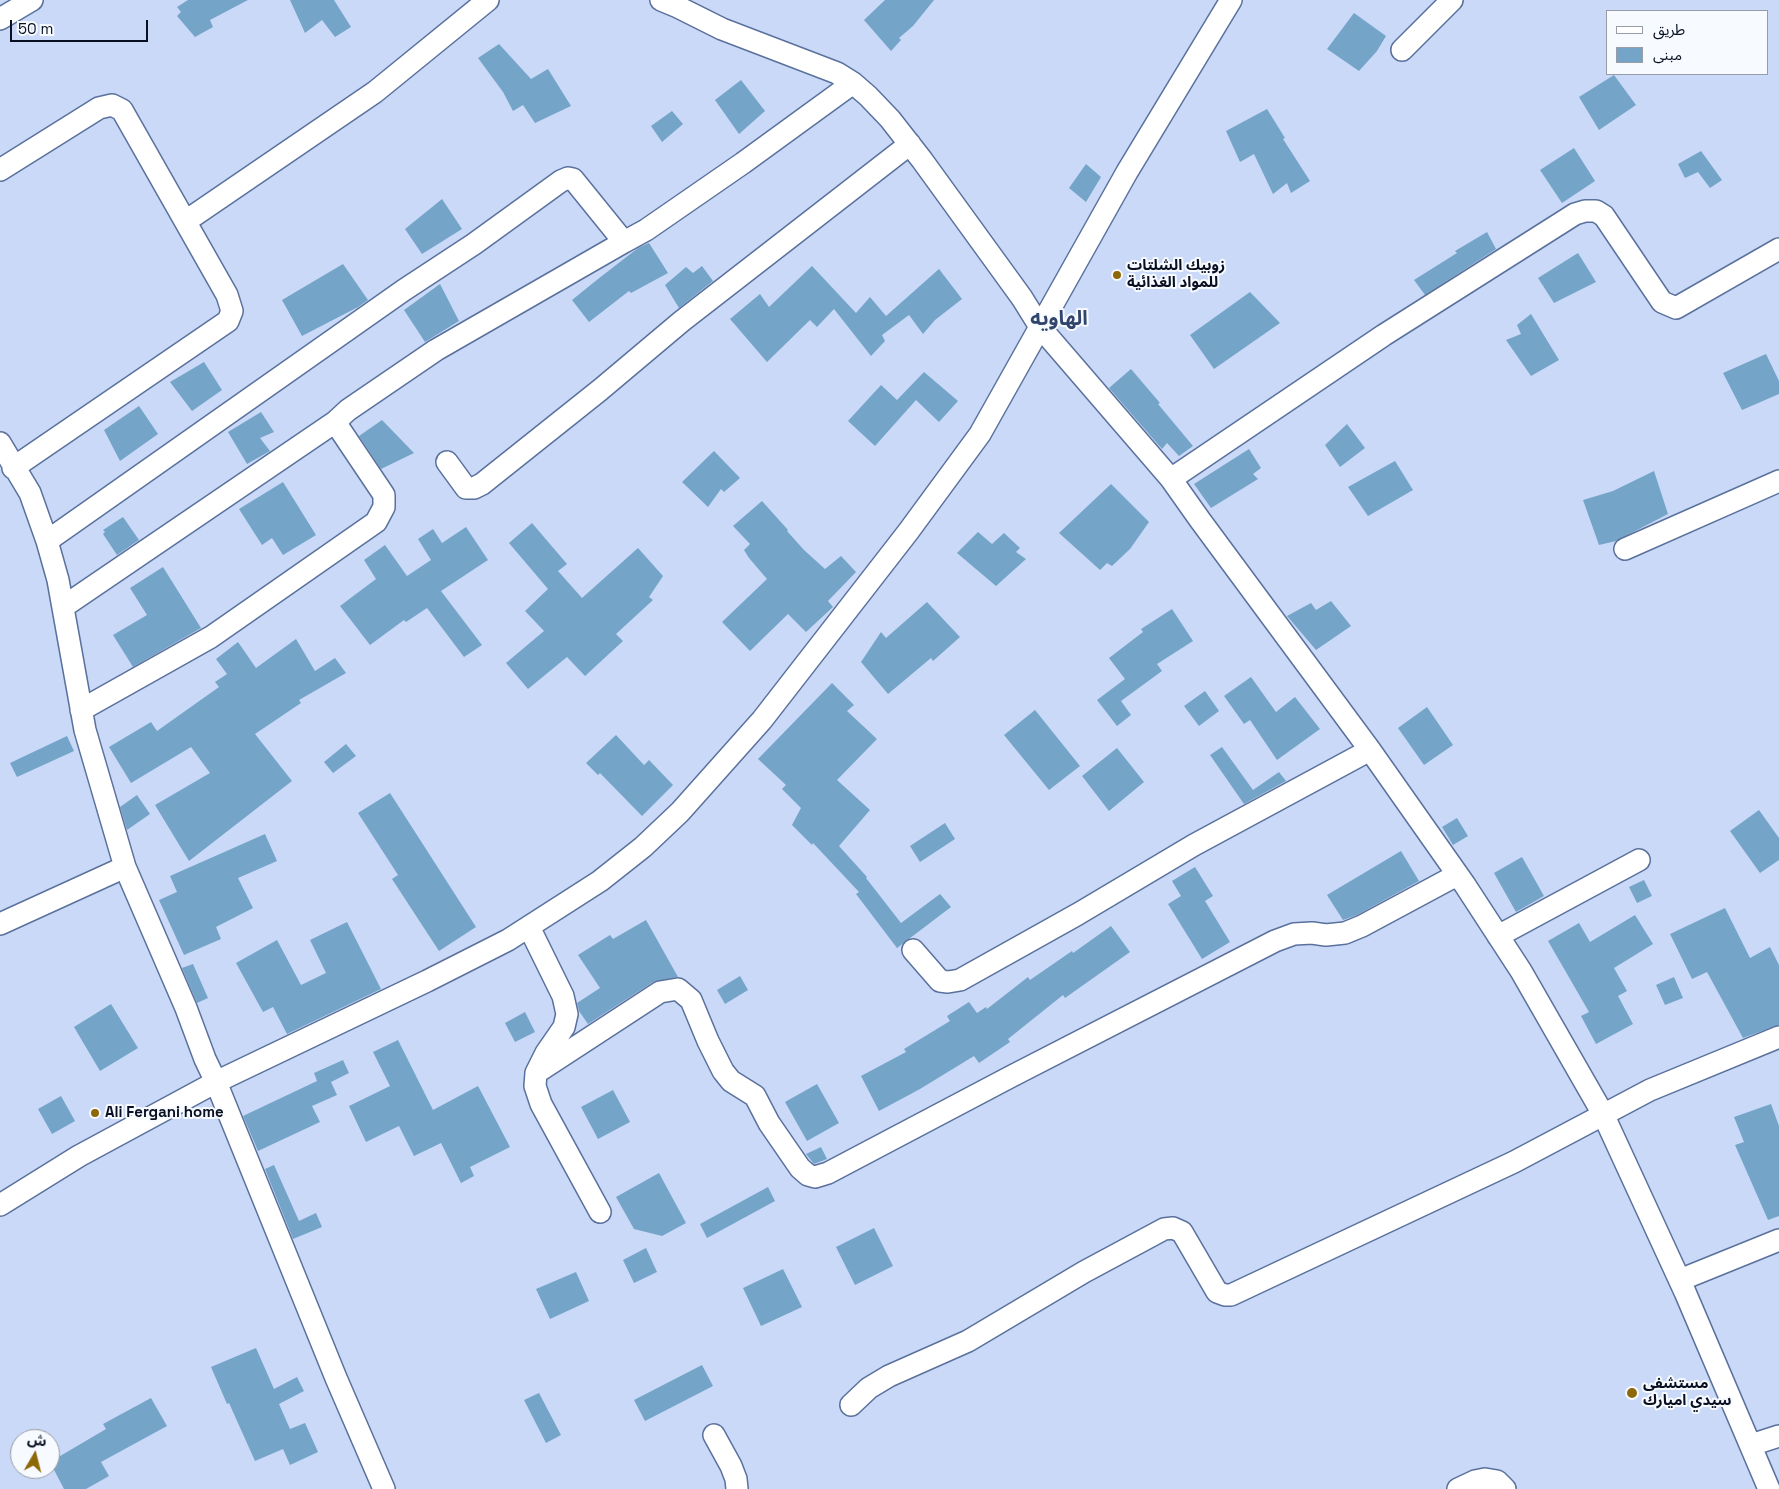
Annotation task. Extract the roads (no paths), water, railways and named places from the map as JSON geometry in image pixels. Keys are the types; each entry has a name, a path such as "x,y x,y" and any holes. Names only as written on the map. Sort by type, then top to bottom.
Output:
{"street":[{"path":"0,19 32,0"},
{"path":"186,221 376,92 488,0"},
{"path":"661,0 722,29 837,73 853,83 878,105 910,144 1012,284 1040,328 1171,479 1370,750 1457,874 1521,970 1603,1114 1680,1280 1769,1489"},
{"path":"0,1205 80,1156 216,1082 508,940 600,881 643,846 680,812 762,720 908,532 980,434 1127,172 1231,0"},
{"path":"1402,50 1452,0"},
{"path":"63,606 335,422 348,410 436,350 646,230 743,163 853,83"},
{"path":"0,170 99,108 112,105 122,110 227,295 232,310 228,321 14,468"},
{"path":"447,462 466,488 474,488 482,484 600,390 682,321 910,144"},
{"path":"47,541 562,181 568,178 573,179 624,242"},
{"path":"1171,479 1384,336 1575,214 1585,210 1604,216 1662,302 1676,308 1779,250"},
{"path":"81,710 211,637 376,522 384,507 384,495 335,422"},
{"path":"0,443 30,493 47,541 58,580 85,730 125,867 216,1082 336,1378 384,1489"},
{"path":"1624,549 1779,481"},
{"path":"913,950 940,981 960,980 1078,914 1194,845 1370,750"},
{"path":"1498,936 1639,860"},
{"path":"0,924 125,867"},
{"path":"536,1073 660,992 678,989 691,1000 723,1071 731,1081 755,1096 769,1123 800,1168 808,1175 815,1177 828,1173 1275,942 1294,934 1312,933 1326,935 1362,926 1457,874"},
{"path":"529,927 563,996 567,1014 564,1027 546,1053 536,1073 535,1086 542,1104 600,1212"},
{"path":"851,1405 870,1388 889,1376 968,1341 1084,1272 1164,1229 1173,1228 1182,1232 1217,1292 1231,1295 1514,1162 1603,1114 1686,1074 1779,1037"},
{"path":"1680,1280 1779,1240"},
{"path":"714,1435 731,1466 736,1479 737,1489"},
{"path":"1751,1445 1779,1436"},
{"path":"1458,1489 1475,1481 1485,1479 1497,1481 1505,1489"}],"place":[{"name":"زوبيك الشلتات للمواد الغذائية","path":"1117,275"},
{"name":"Ali Fergani home","path":"95,1113"},
{"name":"مستشفى سيدي اميارك","path":"1632,1393"}],"district":[{"name":"الهاويه","path":"1059,320"}]}
